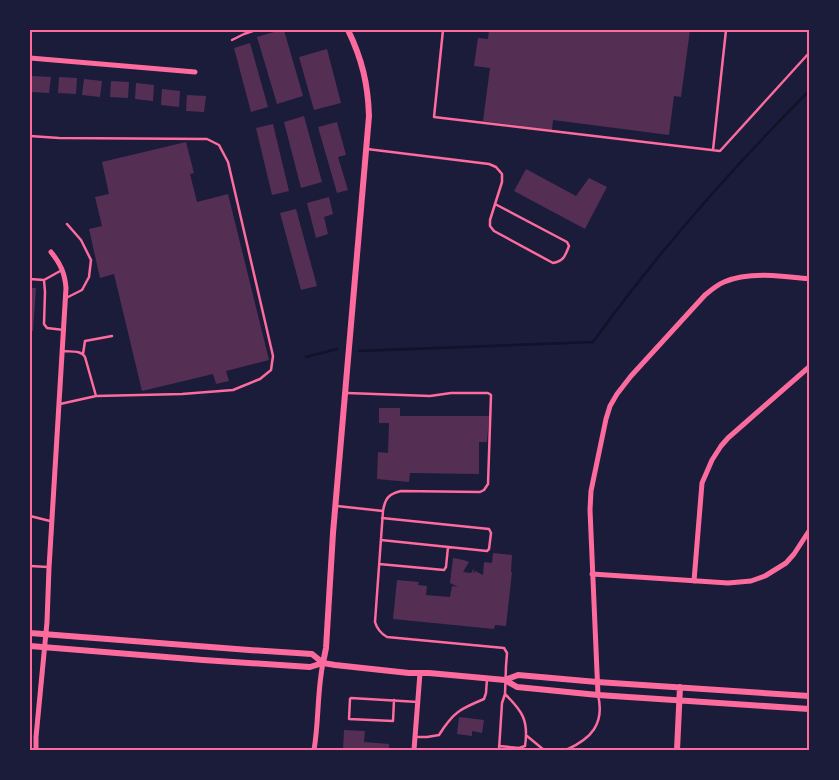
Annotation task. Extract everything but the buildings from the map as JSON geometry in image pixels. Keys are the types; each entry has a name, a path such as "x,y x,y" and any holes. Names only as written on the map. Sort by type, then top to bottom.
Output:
{"street":[{"path":"314,750 317,733 320,675 326,648 335,506 369,116 366,80 361,60 348,30"},
{"path":"30,58 195,72"},
{"path":"36,747 66,298 63,270 51,252"},
{"path":"598,694 590,510 592,491 610,406 630,376 705,295 717,286 733,278 760,275 809,279"},
{"path":"694,581 702,483 712,460 728,438 801,372 809,367"},
{"path":"592,574 728,584 742,583 775,572 794,554 809,531"},
{"path":"30,633 312,654 323,663"},
{"path":"30,646 310,667 323,663 409,673 505,680 517,688 809,709"},
{"path":"414,750 420,673"},
{"path":"505,680 518,674 597,682 809,696"},
{"path":"677,750 680,687"}],"lane":[{"path":"232,40 256,30"},
{"path":"444,30 434,118 720,151 809,53"},
{"path":"713,150 726,30"},
{"path":"30,136 208,140 219,145 228,162 272,356 271,370 260,380 233,390 182,394 96,396 60,404"},
{"path":"366,149 490,164 496,167 502,174 502,182 495,204 490,220 490,226 494,231 553,264 559,262 565,256 569,246 567,242 495,204"},
{"path":"66,298 82,290 90,277 91,260 81,240 67,224"},
{"path":"30,279 44,280 63,270"},
{"path":"44,280 44,324 47,328 65,330"},
{"path":"96,396 83,354 85,341 112,336"},
{"path":"63,351 80,352 83,354"},
{"path":"345,393 430,396 451,393 488,393 491,396 488,484 484,490 480,492 401,491 394,492 384,504 375,622 377,628 387,637 504,648 507,652 499,748 519,748 525,746 527,736 525,719 516,705 504,694"},
{"path":"335,506 382,512"},
{"path":"30,516 52,521"},
{"path":"381,540 487,551 490,549 491,534 489,529 382,518"},
{"path":"379,564 444,570 448,547"},
{"path":"30,566 49,568"},
{"path":"415,737 439,735 445,725 462,708 484,699 487,678"},
{"path":"566,750 589,737 597,726 600,703 598,694"},
{"path":"394,700 392,721 349,719 350,699 352,698 394,700 418,702"},
{"path":"527,736 544,750"},
{"path":"30,746 36,747"}],"waterway":[{"path":"359,351 593,342 643,276 696,212 751,150 809,91"},
{"path":"306,357 337,349"}]}
